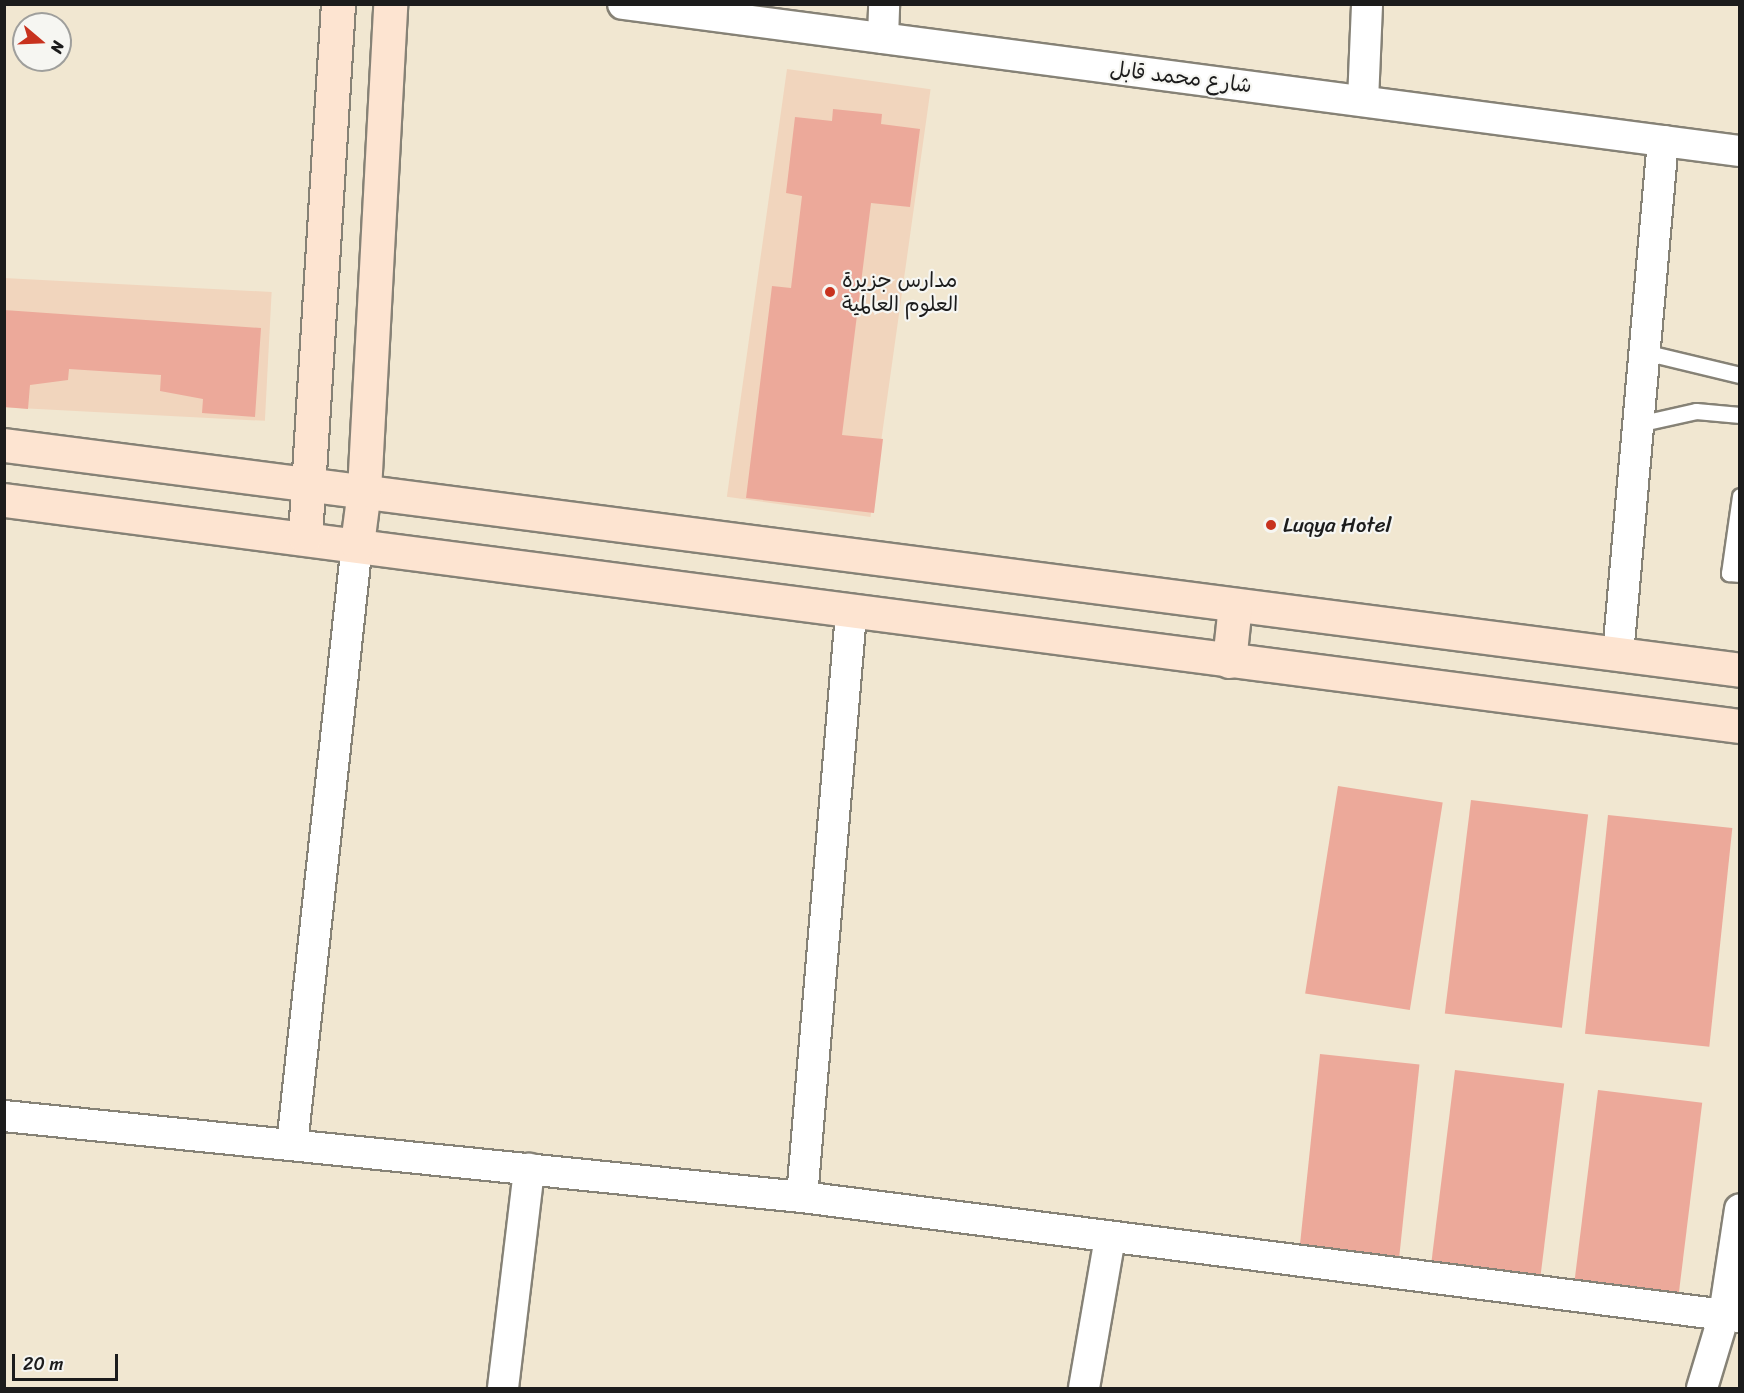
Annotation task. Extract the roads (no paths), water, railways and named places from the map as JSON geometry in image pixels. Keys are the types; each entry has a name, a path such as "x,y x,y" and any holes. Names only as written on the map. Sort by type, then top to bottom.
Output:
{"street":[{"path":"305,537 312,484 338,4"},
{"path":"292,1145 364,490 390,4"},
{"name":"شارع محمد قابل","path":"623,4 1740,151"},
{"path":"883,38 884,4"},
{"path":"1363,101 1367,4"},
{"path":"1618,655 1663,141"},
{"path":"4,445 1740,670"},
{"path":"4,500 305,537 851,614 1740,726"},
{"path":"1229,661 1235,605"},
{"path":"802,1197 851,614"},
{"path":"4,1116 802,1197 1732,1316"},
{"path":"502,1389 529,1169"},
{"path":"1702,1389 1732,1316 1740,1209"},
{"path":"1084,1389 1110,1237"}],"lane":[{"path":"1644,352 1740,375"},
{"path":"1638,424 1696,411 1740,415"},
{"path":"1740,496 1729,573 1740,574"}],"place":[{"name":"مدارس جزيرة العلوم العالمية","path":"830,292"},
{"name":"Luqya Hotel","path":"1271,525"}]}
